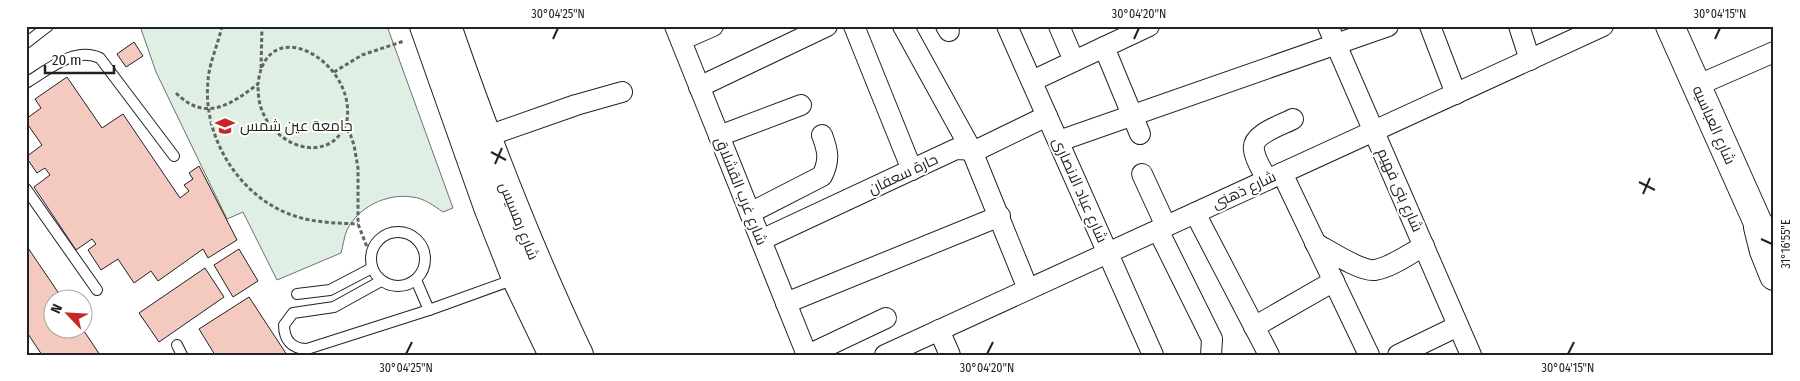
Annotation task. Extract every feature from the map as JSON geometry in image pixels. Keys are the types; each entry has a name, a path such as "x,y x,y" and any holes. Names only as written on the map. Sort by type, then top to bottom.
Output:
{"main road":[{"name":"شارع رمسيس","path":"424,26 463,140 516,278 554,355"},
{"name":"شارع رمسيس","path":"447,26 485,137 539,270 579,355"},
{"name":"شارع العباسيه","path":"1670,26 1696,86 1766,233 1764,251 1774,276"}],"street":[{"path":"678,33 713,26"},
{"path":"699,87 827,26"},
{"path":"854,26 912,170"},
{"path":"903,26 972,150 1028,289"},
{"name":"شارع عباد الانصارى","path":"1007,26 1153,355"},
{"path":"1059,26 1074,61"},
{"path":"1032,81 1149,26"},
{"path":"1059,142 1132,116 1332,35 1388,26"},
{"path":"1430,26 1456,94"},
{"path":"1519,26 1530,60"},
{"name":"شارع ذهنى","path":"885,355 1603,26"},
{"name":"شارع غرب القشلاق","path":"678,33 808,355"},
{"name":"شارع بنى فهيم","path":"1332,35 1471,355"},
{"path":"1104,47 1140,134"},
{"path":"1696,86 1774,52"},
{"path":"485,137 576,105 622,92"},
{"path":"719,136 801,105"},
{"name":"حارة سعفان","path":"760,240 956,149 972,150 1047,116"},
{"path":"1293,119 1258,138 1254,144 1254,150 1274,177 1315,243 1370,355"},
{"path":"750,213 822,176 827,167 829,152 822,135"},
{"path":"1142,174 1162,228 1212,339 1211,355"},
{"path":"1195,213 1269,355"},
{"path":"786,303 1000,216"},
{"path":"1315,243 1358,266 1373,270 1388,266 1424,246"},
{"path":"1254,326 1334,282"},
{"path":"808,355 886,318"},
{"path":"1398,355 1458,326"},
{"path":"938,330 950,355"}],"lane":[{"path":"26,43 48,26"},
{"path":"26,83 75,55 92,54 100,58 174,156"},
{"path":"26,189 97,290"},
{"path":"400,232 411,234 420,241 425,250 426,261 423,271 416,280 403,286 395,287 381,281 372,262 374,246 381,238 390,233 400,232"},
{"path":"297,294 330,290 372,262"},
{"path":"381,281 334,307 293,313 284,325 284,333 294,350 307,349 429,310 516,278"},
{"path":"416,280 429,310"},
{"path":"177,346 182,355"}],"path":[{"path":"222,26 209,73 207,90 209,108 223,154 248,189 281,211 298,218 358,224"},
{"path":"262,26 261,68 258,84 261,108 273,129 292,143 316,149 326,146 338,136 346,122"},
{"path":"334,72 362,55 394,44"},
{"path":"261,68 269,56 280,49 294,47 318,56 334,72 345,96 346,122 354,145 358,168 358,224 372,262"},
{"path":"176,93 191,104 209,108 232,103 258,84"}],"green space":[{"path":"140,26 387,26 453,208 443,212 425,201 402,196 374,203 352,222 347,230 341,253 277,280 243,212 227,219 156,72"}],"building":[{"path":"134,42 143,56 126,67 117,54"},
{"path":"67,77 102,128 123,114 180,198 189,191 184,185 193,179 189,173 199,166 237,240 208,258 203,249 158,281 151,271 134,283 118,259 101,270 88,250 96,244 92,239 76,250 34,187 50,175 45,168 37,173 26,157 42,145 26,122 26,119 41,108 35,99"},
{"path":"26,245 55,288 42,288 42,338 89,338 100,355 42,355 26,331"},
{"path":"239,249 258,281 233,297 214,265"},
{"path":"205,268 224,297 159,342 139,313"},
{"path":"249,297 287,355 215,355 199,329"}],"place":[{"name":"جامعة عين شمس","path":"225,126"}]}
